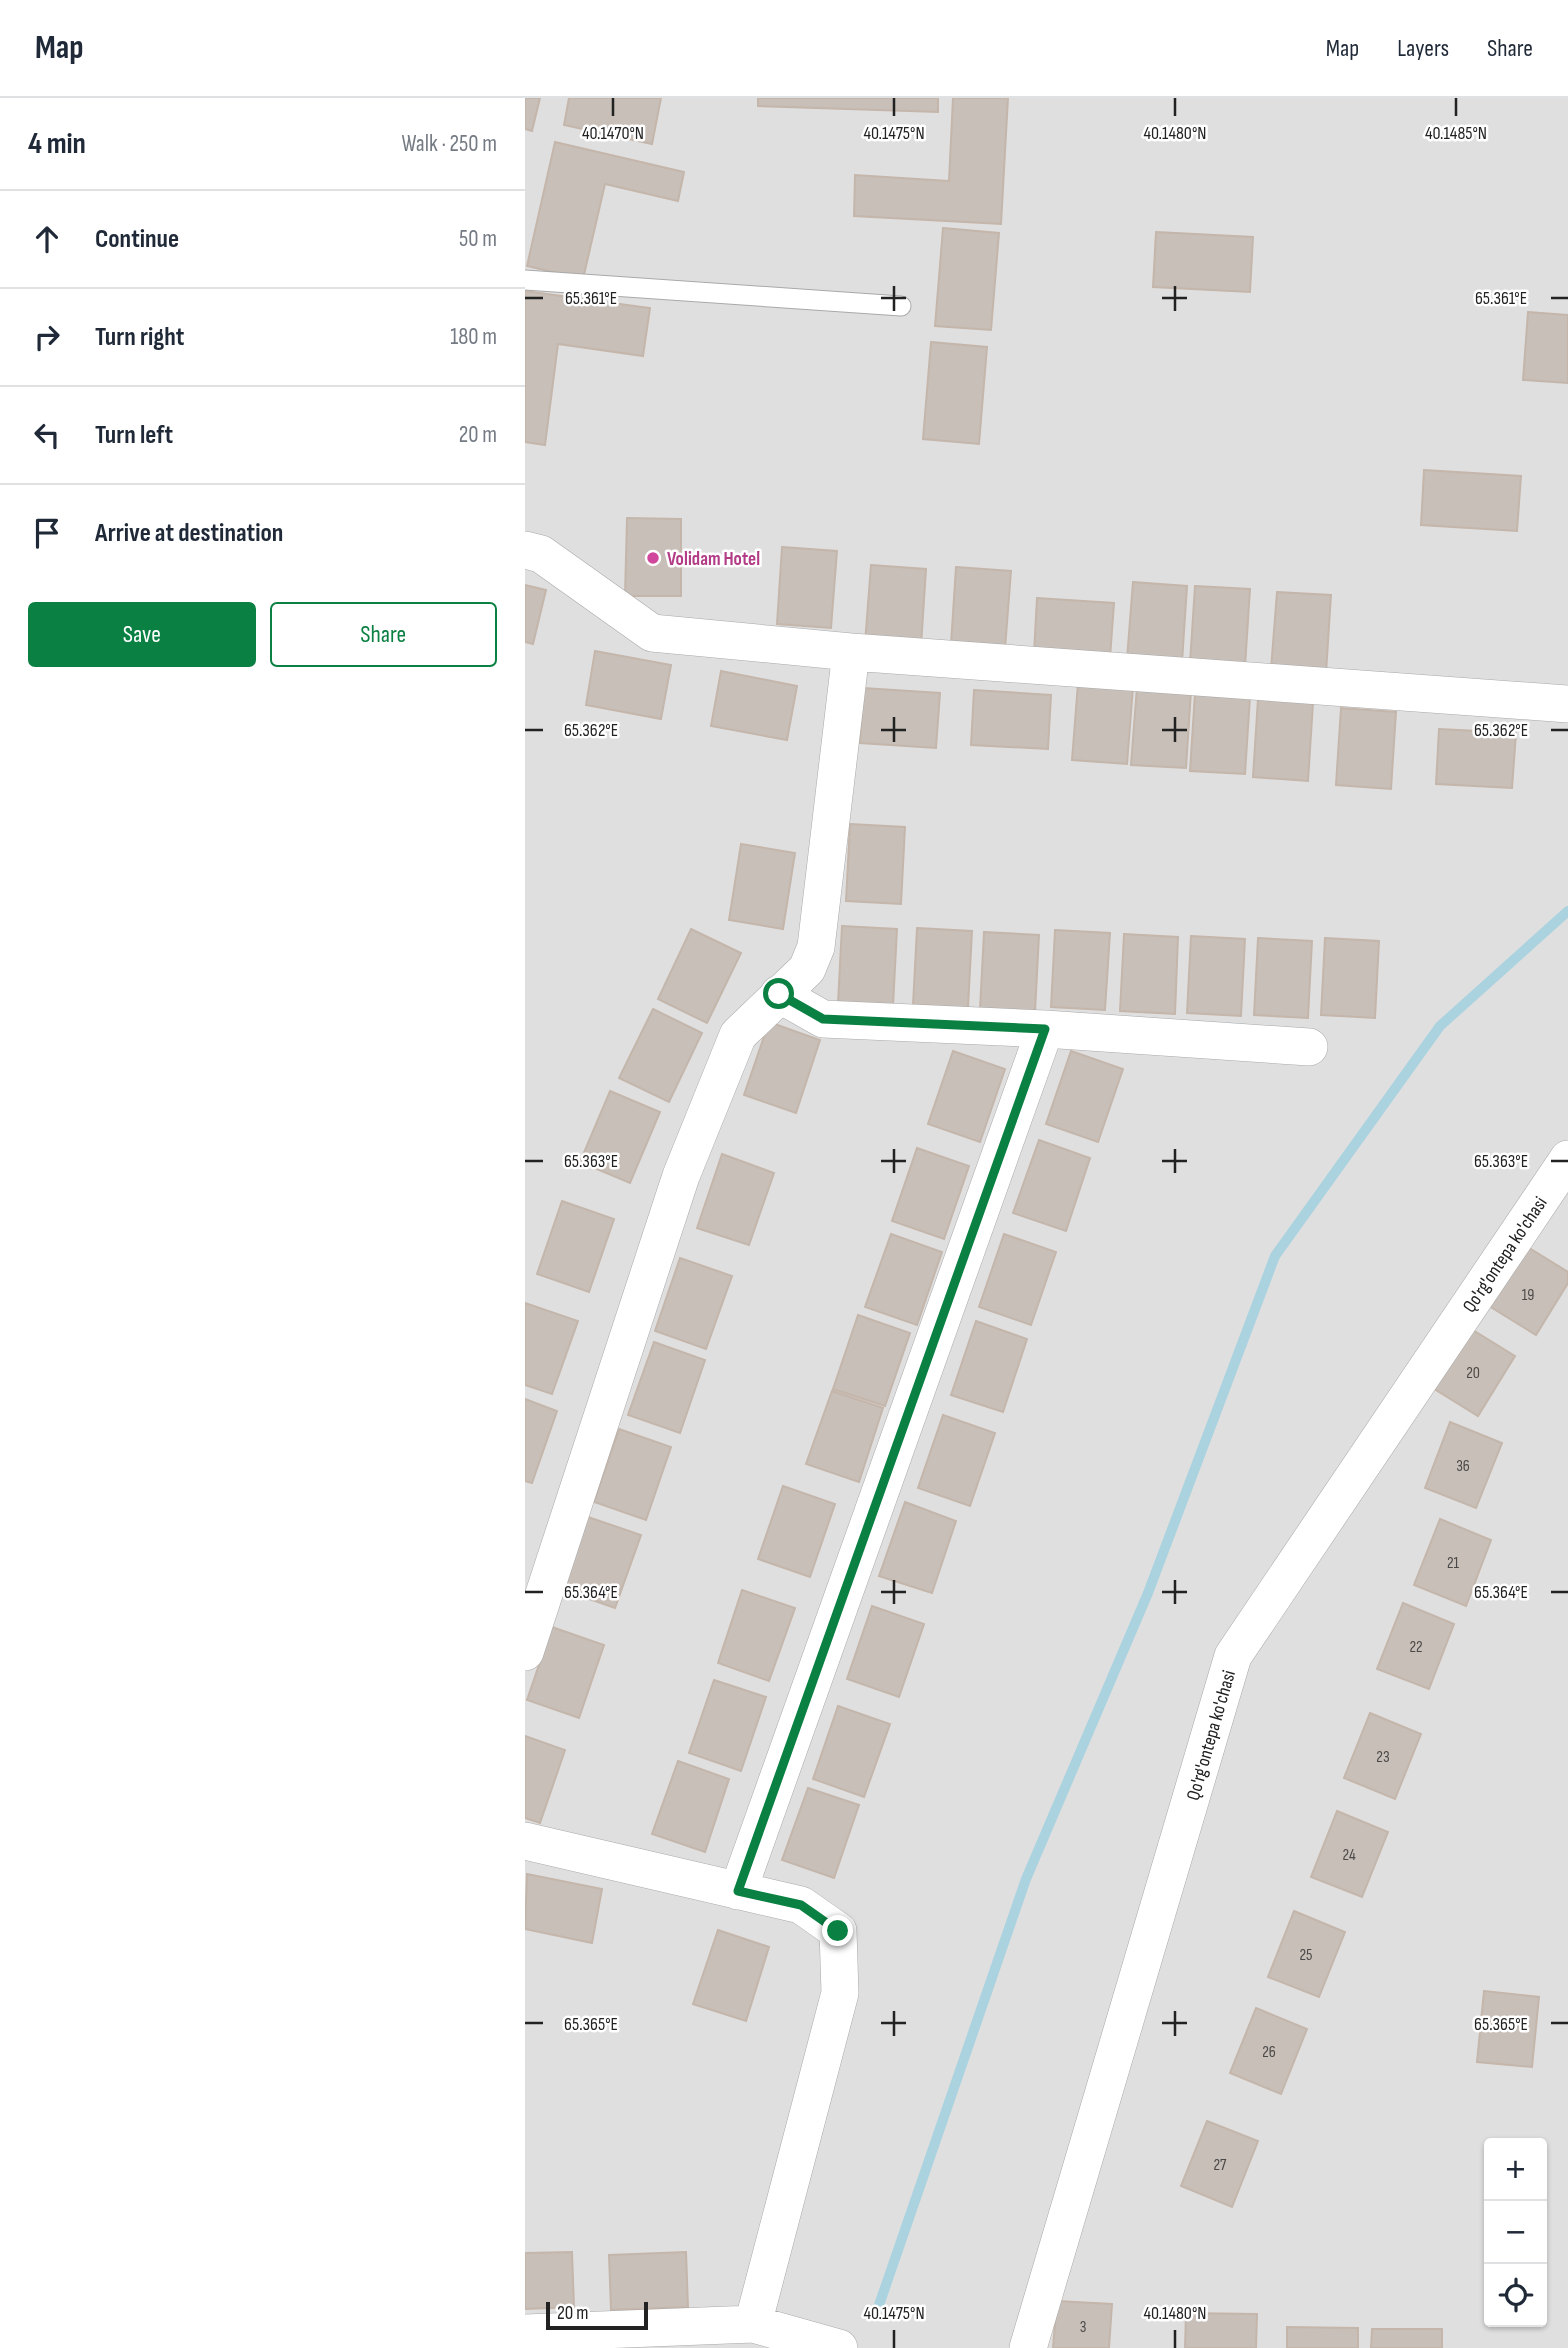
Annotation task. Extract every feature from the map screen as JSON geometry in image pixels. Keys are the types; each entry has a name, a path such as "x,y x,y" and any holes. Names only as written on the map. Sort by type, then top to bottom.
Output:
{"street":[{"path":"525,550 541,554 652,633 851,652 1568,704"},
{"path":"525,1652 681,1176 738,1035 807,969 816,947 851,652"},
{"path":"779,994 823,1019 1045,1029 1309,1047"},
{"path":"738,1891 1045,1029"},
{"name":"Qo'rg'ontepa ko'chasi","path":"1028,2348 1233,1656 1568,1159"},
{"path":"525,1841 801,1905 838,1931 840,1993 753,2324"},
{"path":"525,2333 753,2324 839,2348"}],"lane":[{"path":"525,280 901,306"}],"shaded area":[{"path":"525,98 1568,98 1568,2348 525,2348"}],"building":[{"path":"525,98 540,98 532,131 525,129"},
{"path":"569,98 661,98 652,144 564,125"},
{"path":"758,98 938,98 938,112 758,106"},
{"path":"953,98 1008,98 1001,224 854,216 855,175 949,181"},
{"path":"555,142 684,172 678,201 605,184 583,279 527,266"},
{"path":"943,228 999,233 991,330 935,326"},
{"path":"1156,232 1253,237 1250,292 1153,287"},
{"path":"525,291 650,308 643,356 558,344 545,445 525,442"},
{"path":"1528,312 1568,315 1568,383 1523,380"},
{"path":"931,342 987,347 979,444 923,439"},
{"path":"1424,470 1521,476 1517,531 1421,525"},
{"name":"Volidam Hotel","path":"627,518 681,519 681,596 625,596"},
{"path":"782,547 837,551 831,628 777,624"},
{"path":"871,565 926,569 921,646 865,643"},
{"path":"956,567 1011,571 1005,649 951,644"},
{"path":"1133,582 1187,586 1182,662 1127,659"},
{"path":"525,585 546,590 533,644 525,642"},
{"path":"1195,586 1250,589 1245,667 1190,663"},
{"path":"1277,592 1331,595 1326,673 1271,669"},
{"path":"1037,598 1114,603 1110,658 1034,653"},
{"path":"595,651 671,665 661,719 586,705"},
{"path":"721,671 797,686 787,740 711,726"},
{"path":"1078,683 1133,687 1127,764 1072,760"},
{"path":"1137,687 1191,691 1186,768 1131,765"},
{"path":"863,688 940,693 936,748 860,743"},
{"path":"974,690 1051,695 1048,749 971,745"},
{"path":"1195,693 1250,697 1245,774 1190,771"},
{"path":"1258,699 1313,703 1308,781 1253,777"},
{"path":"1341,708 1396,712 1391,789 1336,785"},
{"path":"1439,729 1516,733 1512,788 1436,784"},
{"path":"850,824 905,827 901,904 846,901"},
{"path":"741,844 795,853 783,929 729,920"},
{"path":"842,926 897,929 893,1006 838,1003"},
{"path":"917,928 972,931 968,1008 913,1005"},
{"path":"691,929 741,953 707,1023 658,999"},
{"path":"1055,930 1110,933 1105,1010 1051,1007"},
{"path":"984,932 1039,935 1035,1012 980,1009"},
{"path":"1124,934 1178,937 1175,1014 1120,1011"},
{"path":"1191,936 1245,939 1241,1016 1187,1013"},
{"path":"1258,938 1312,941 1308,1018 1254,1015"},
{"path":"1325,938 1379,941 1375,1018 1321,1015"},
{"path":"653,1009 702,1033 669,1102 619,1078"},
{"path":"769,1022 820,1040 796,1113 744,1095"},
{"path":"953,1051 1005,1069 980,1142 928,1124"},
{"path":"1071,1051 1123,1069 1098,1142 1046,1124"},
{"path":"610,1091 660,1112 630,1183 580,1162"},
{"path":"1039,1140 1090,1158 1066,1231 1013,1213"},
{"path":"917,1148 969,1166 944,1239 892,1221"},
{"path":"722,1154 774,1173 749,1245 697,1228"},
{"path":"562,1201 614,1219 589,1292 537,1274"},
{"path":"891,1234 942,1252 917,1325 865,1307"},
{"path":"1004,1234 1056,1252 1031,1325 979,1307"},
{"path":"1526,1246 1568,1272 1568,1283 1536,1335 1489,1306"},
{"path":"680,1258 732,1276 706,1349 655,1331"},
{"path":"525,1303 578,1321 552,1394 525,1385"},
{"path":"858,1315 910,1333 885,1406 833,1389"},
{"path":"976,1321 1027,1339 1003,1412 951,1395"},
{"path":"1468,1327 1515,1356 1478,1416 1431,1387"},
{"path":"654,1342 705,1360 680,1433 628,1415"},
{"path":"832,1391 883,1408 859,1482 806,1464"},
{"path":"525,1399 557,1411 532,1483 525,1481"},
{"path":"943,1415 995,1433 970,1506 918,1488"},
{"path":"1450,1422 1502,1443 1476,1508 1425,1488"},
{"path":"619,1429 671,1447 646,1520 594,1502"},
{"path":"783,1486 835,1504 810,1577 758,1559"},
{"path":"905,1502 956,1521 932,1593 879,1576"},
{"path":"588,1517 641,1535 615,1608 563,1590"},
{"path":"1440,1519 1491,1540 1466,1606 1414,1585"},
{"path":"742,1590 795,1608 769,1681 718,1663"},
{"path":"1403,1603 1454,1624 1429,1689 1377,1669"},
{"path":"872,1606 924,1624 899,1697 847,1679"},
{"path":"552,1627 604,1645 579,1718 527,1700"},
{"path":"714,1680 766,1697 741,1771 689,1753"},
{"path":"838,1706 890,1724 864,1797 813,1779"},
{"path":"1370,1713 1421,1734 1395,1799 1344,1778"},
{"path":"525,1736 565,1750 540,1823 525,1818"},
{"path":"678,1761 729,1779 705,1852 652,1834"},
{"path":"808,1788 859,1805 834,1878 782,1860"},
{"path":"1337,1811 1388,1832 1362,1897 1311,1877"},
{"path":"527,1874 602,1889 592,1943 525,1929"},
{"path":"1294,1911 1345,1932 1319,1997 1268,1977"},
{"path":"718,1930 769,1947 746,2021 693,2004"},
{"path":"1484,1991 1539,1997 1532,2067 1477,2062"},
{"path":"1256,2008 1307,2029 1281,2094 1230,2073"},
{"path":"1207,2121 1258,2141 1232,2207 1181,2186"},
{"path":"572,2252 574,2307 525,2309 525,2253"},
{"path":"686,2252 688,2307 611,2310 609,2255"},
{"path":"1057,2301 1112,2304 1109,2348 1053,2348"},
{"path":"1186,2313 1257,2314 1256,2348 1185,2348"},
{"path":"1287,2327 1358,2328 1358,2348 1287,2348"},
{"path":"1372,2329 1442,2329 1442,2348 1371,2348"}],"waterway":[{"path":"878,2308 1026,1879 1148,1593 1275,1256 1440,1026 1568,911"}],"place":[{"name":"Volidam Hotel","path":"653,558"}],"route":[{"path":"779,994 823,1019 1045,1029 738,1891 801,1905 838,1931"}]}
